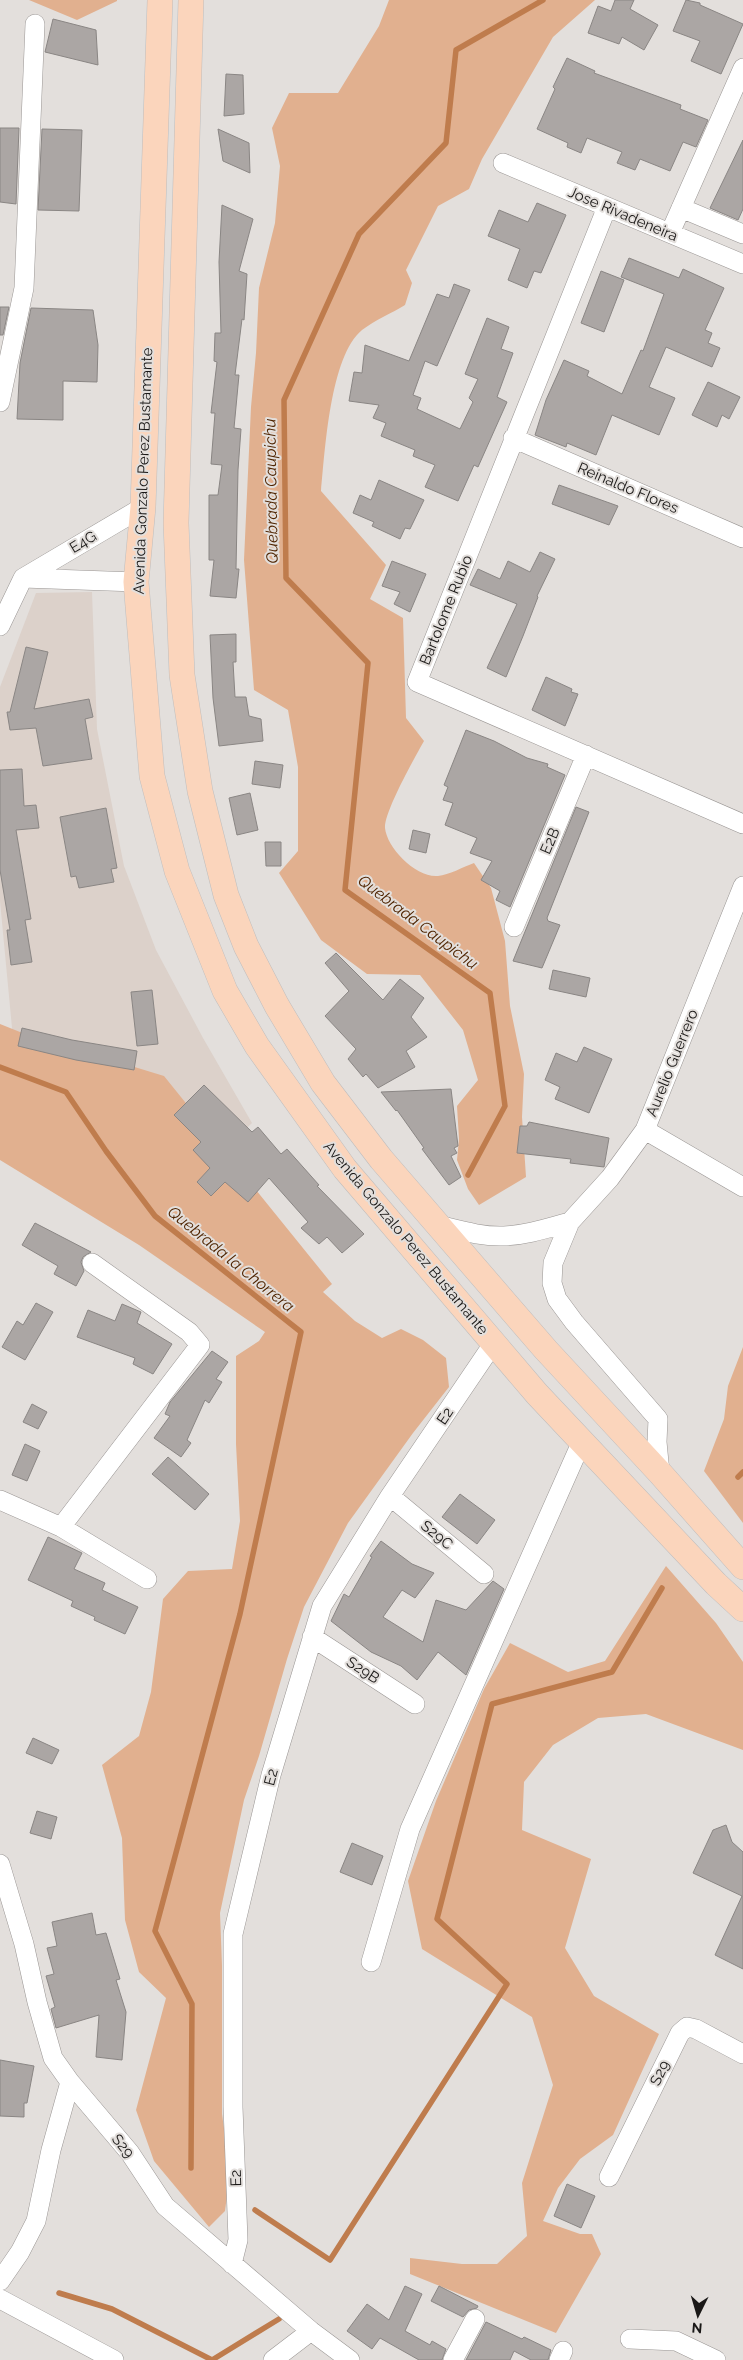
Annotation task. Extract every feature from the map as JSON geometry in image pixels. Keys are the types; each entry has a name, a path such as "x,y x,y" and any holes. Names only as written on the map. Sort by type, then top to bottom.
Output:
{"main road":[{"name":"Avenida Gonzalo Perez Bustamante","path":"160,0 143,507 136,582 152,776 177,871 225,991 257,1046 345,1169 493,1344 716,1584 743,1609"},
{"path":"191,0 176,523 182,675 200,791 226,895 246,946 268,989 323,1083 381,1159 546,1350 741,1564"},
{"path":"149,295 182,297"},
{"path":"716,1584 743,1617"}],"street":[{"path":"0,402 24,288 35,24"},
{"path":"670,233 743,68"},
{"name":"Jose Rivadeneira","path":"503,163 743,264"},
{"name":"Bartolome Rubio","path":"607,207 417,682 743,824"},
{"path":"681,208 743,234"},
{"name":"Reinaldo Flores","path":"513,438 743,538"},
{"name":"E4G","path":"23,578 143,507"},
{"path":"0,626 4,598 23,578 136,582"},
{"name":"E2B","path":"514,927 586,755"},
{"name":"Aurelio Guerrero","path":"660,1473 657,1442 658,1419 574,1322 557,1299 552,1282 553,1263 570,1222 610,1178 645,1130 743,886"},
{"path":"645,1130 743,1187"},
{"path":"438,1225 470,1233 503,1236 521,1234 570,1222"},
{"path":"61,1527 200,1345 189,1332 92,1263"},
{"name":"E2","path":"232,2264 238,2240 233,2107 233,1934 271,1775 322,1606 390,1496 493,1344"},
{"path":"371,1962 410,1829 582,1441"},
{"name":"S29C","path":"390,1496 484,1574"},
{"path":"0,1500 61,1527 148,1579"},
{"name":"S29B","path":"312,1636 415,1704"},
{"name":"S29","path":"0,1864 24,1944 37,2002 53,2058 70,2082 130,2153 164,2206 311,2331 350,2360"},
{"name":"S29","path":"609,2177 680,2032 687,2027 696,2029 743,2054"},
{"path":"0,2281 20,2252 36,2221 51,2150 70,2082"},
{"path":"0,2299 114,2360"},
{"path":"453,2360 476,2319"},
{"path":"273,2360 311,2331"},
{"path":"630,2339 676,2341 716,2360"}],"shaded area":[{"path":"29,0 117,0 117,1 77,20"},
{"path":"389,0 595,0 553,37 482,159 469,189 438,206 406,270 412,283 405,305 367,326 351,343 343,360 331,405 321,491 386,565 370,599 403,618 406,718 424,741 389,810 385,828 387,836 397,853 404,860 412,867 429,875 447,874 474,863 491,888 505,941 510,1006 524,1074 522,1117 526,1177 479,1205 468,1189 457,1160 459,1139 457,1106 478,1080 463,1030 420,975 367,974 321,940 279,873 298,851 298,767 288,710 254,690 244,560 259,288 275,223 280,166 272,128 289,93 338,93 379,26"},
{"path":"92,592 97,729 124,866 156,950 203,1038 252,1123 195,1177 14,1049 0,901 0,687 36,593"},
{"path":"0,1024 20,1032 164,1076 332,1284 323,1292 355,1321 382,1338 401,1329 423,1340 446,1358 449,1387 348,1523 304,1607 244,1800 220,1913 222,2114 230,2172 225,2211 209,2227 154,2161 136,2110 166,1998 139,1972 125,1920 122,1838 102,1765 139,1736 151,1692 163,1599 188,1571 232,1569 240,1521 236,1444 236,1356 259,1341 265,1332 139,1245 0,1160"},
{"path":"743,1347 743,1523 704,1471 724,1419 728,1386"},
{"path":"666,1566 716,1623 743,1662 743,1750 646,1714 598,1718 553,1745 524,1782 522,1830 591,1859 565,1948 594,1996 659,2034 613,2135 580,2159 558,2188 543,2221 580,2234 592,2234 601,2254 556,2333 410,2274 410,2258 462,2264 497,2264 527,2236 522,2183 553,2085 532,2017 422,1949 408,1881 436,1801 484,1689 510,1643 568,1672 605,1661"}],"building":[{"path":"615,0 634,0 630,9 658,25 644,50 622,37 619,44 588,33 598,6 611,11"},
{"path":"686,0 700,3 700,5 743,24 721,74 691,61 700,41 673,31"},
{"path":"53,19 96,30 98,65 45,52"},
{"path":"567,58 595,71 594,73 681,105 680,109 708,120 696,147 683,142 670,171 640,159 635,170 617,163 622,152 587,138 581,153 567,147 568,143 537,129 555,89 553,87"},
{"path":"226,74 243,75 244,114 224,116"},
{"path":"0,128 19,128 16,204 0,202"},
{"path":"42,129 82,130 79,211 38,210"},
{"path":"218,129 249,143 250,173 223,161"},
{"path":"743,140 743,209 738,220 710,208"},
{"path":"537,203 566,215 541,273 534,271 527,288 508,280 520,249 488,236 499,210 528,222"},
{"path":"222,205 253,219 239,271 247,274 244,320 242,319 235,375 239,375 234,428 241,429 238,470 236,569 239,569 236,598 210,596 214,560 209,560 209,495 218,495 222,465 211,464 215,413 211,413 217,362 214,361 215,333 221,333 219,262"},
{"path":"629,258 679,278 683,269 724,288 705,330 712,333 708,343 720,348 712,367 666,347 649,387 675,398 659,435 612,415 596,455 567,443 566,447 535,435 546,400 564,360 589,371 587,376 622,394 641,350 643,351 664,294 621,277"},
{"path":"601,271 624,280 604,332 581,323"},
{"path":"454,284 470,290 437,366 425,361 413,395 421,398 417,409 460,429 473,402 469,398 478,379 465,374 487,318 509,327 501,349 513,353 497,397 507,402 478,467 474,465 458,501 425,487 435,465 413,456 415,450 381,436 386,423 373,418 379,405 349,401 354,372 362,373 365,345 409,361 437,294 449,298"},
{"path":"0,307 9,307 3,335 0,335"},
{"path":"31,308 93,310 98,345 97,382 63,381 63,420 17,419 20,363"},
{"path":"708,382 740,397 729,419 722,415 717,427 692,415"},
{"path":"379,480 424,500 410,529 405,528 400,539 372,526 374,522 353,513 360,495 371,500"},
{"path":"559,485 618,506 609,525 552,504"},
{"path":"540,552 555,559 537,596 506,677 487,668 517,604 470,585 478,569 500,579 508,561 530,572"},
{"path":"392,561 426,574 410,612 394,604 400,592 382,586"},
{"path":"236,634 236,662 233,662 235,697 246,697 249,716 261,719 263,741 219,746 213,698 210,635"},
{"path":"26,647 48,652 34,709 89,699 93,717 85,719 92,759 43,766 36,728 10,730 7,712 10,712"},
{"path":"546,677 572,689 571,692 578,694 565,726 532,710"},
{"path":"466,730 494,741 527,758 548,764 547,767 565,775 510,907 496,900 500,891 481,880 492,861 470,853 477,838 445,825 453,803 443,800 448,787 444,785"},
{"path":"255,761 283,765 280,788 252,784"},
{"path":"22,769 24,806 36,805 39,828 16,830 31,919 25,920 32,962 11,965 7,930 10,930 0,870 0,770"},
{"path":"250,793 258,830 237,835 229,798"},
{"path":"576,807 589,812 547,918 548,921 560,925 542,968 513,961"},
{"path":"106,808 117,868 111,869 114,882 79,888 76,876 71,877 60,817"},
{"path":"413,830 430,834 426,853 409,849"},
{"path":"265,842 281,842 281,866 266,866"},
{"path":"336,953 383,1000 400,979 424,998 411,1017 427,1037 406,1051 415,1067 378,1088 366,1074 363,1077 348,1059 356,1049 325,1016 349,991 325,963"},
{"path":"553,970 590,978 586,997 549,989"},
{"path":"152,990 158,1044 137,1046 131,992"},
{"path":"22,1028 72,1040 137,1051 134,1070 76,1060 18,1046"},
{"path":"584,1047 612,1059 589,1113 555,1099 560,1087 545,1080 556,1053 577,1062"},
{"path":"204,1085 252,1132 258,1127 281,1154 287,1149 319,1185 317,1186 364,1234 342,1253 327,1237 319,1244 301,1228 308,1222 269,1178 248,1202 225,1182 211,1196 197,1182 210,1168 193,1150 201,1142 174,1115"},
{"path":"451,1089 458,1146 454,1148 457,1153 451,1156 461,1177 449,1185 422,1149 424,1148 397,1110 381,1092"},
{"path":"529,1122 609,1138 604,1167 570,1163 571,1159 517,1153 520,1126 527,1126"},
{"path":"35,1223 91,1252 83,1257 81,1262 84,1271 76,1286 54,1274 58,1266 22,1245"},
{"path":"36,1303 53,1312 25,1360 2,1347 17,1321 23,1325"},
{"path":"122,1304 141,1312 137,1323 172,1344 153,1374 133,1364 135,1358 77,1337 88,1310 115,1321"},
{"path":"212,1351 228,1362 216,1379 222,1382 209,1403 205,1400 187,1440 191,1443 181,1457 154,1438 170,1416 165,1414 170,1402"},
{"path":"32,1404 47,1412 38,1429 23,1422"},
{"path":"25,1444 40,1451 27,1481 12,1475"},
{"path":"168,1457 209,1494 195,1510 152,1474"},
{"path":"460,1494 495,1520 477,1544 442,1517"},
{"path":"48,1537 82,1553 74,1569 105,1583 102,1590 138,1607 125,1634 94,1620 95,1617 71,1606 73,1601 28,1580"},
{"path":"381,1541 412,1564 434,1573 415,1598 402,1590 383,1617 423,1642 436,1600 466,1610 493,1581 504,1589 466,1675 438,1652 417,1680 401,1666 371,1652 331,1621 344,1594 349,1597 372,1557 370,1556"},
{"path":"33,1738 59,1750 52,1764 26,1753"},
{"path":"37,1811 57,1817 51,1839 30,1833"},
{"path":"726,1825 732,1842 743,1852 743,1969 715,1955 742,1896 693,1873 713,1830"},
{"path":"352,1843 383,1856 372,1885 340,1872"},
{"path":"92,1913 96,1935 106,1933 120,1979 116,1980 126,2012 122,2060 96,2057 99,2015 56,2028 51,2009 55,2007 46,1976 54,1974 47,1948 57,1946 52,1922"},
{"path":"0,2060 34,2066 27,2103 24,2103 24,2117 0,2116"},
{"path":"567,2184 595,2196 581,2228 554,2216"},
{"path":"405,2286 422,2294 405,2331 430,2345 432,2341 446,2349 442,2360 419,2360 380,2338 372,2349 347,2331 367,2304 389,2320"},
{"path":"439,2286 478,2306 477,2308 469,2310 463,2317 431,2301"},
{"path":"486,2322 551,2350 548,2360 531,2360 514,2351 510,2360 466,2360"}],"waterway":[{"name":"Quebrada Caupichu","path":"468,1175 505,1106 490,993 345,890 368,663 286,578 284,400 359,234 446,143 456,50 543,0"},
{"name":"Quebrada la Chorrera","path":"0,1067 66,1092 106,1151 155,1216 301,1332 240,1614 155,1931 192,2004 191,2168"},
{"path":"738,1477 743,1472"},
{"path":"255,2210 330,2260 507,1984 437,1919 492,1704 612,1672 662,1588"},
{"path":"59,2293 112,2309 212,2360"},
{"path":"212,2360 279,2319"}]}
